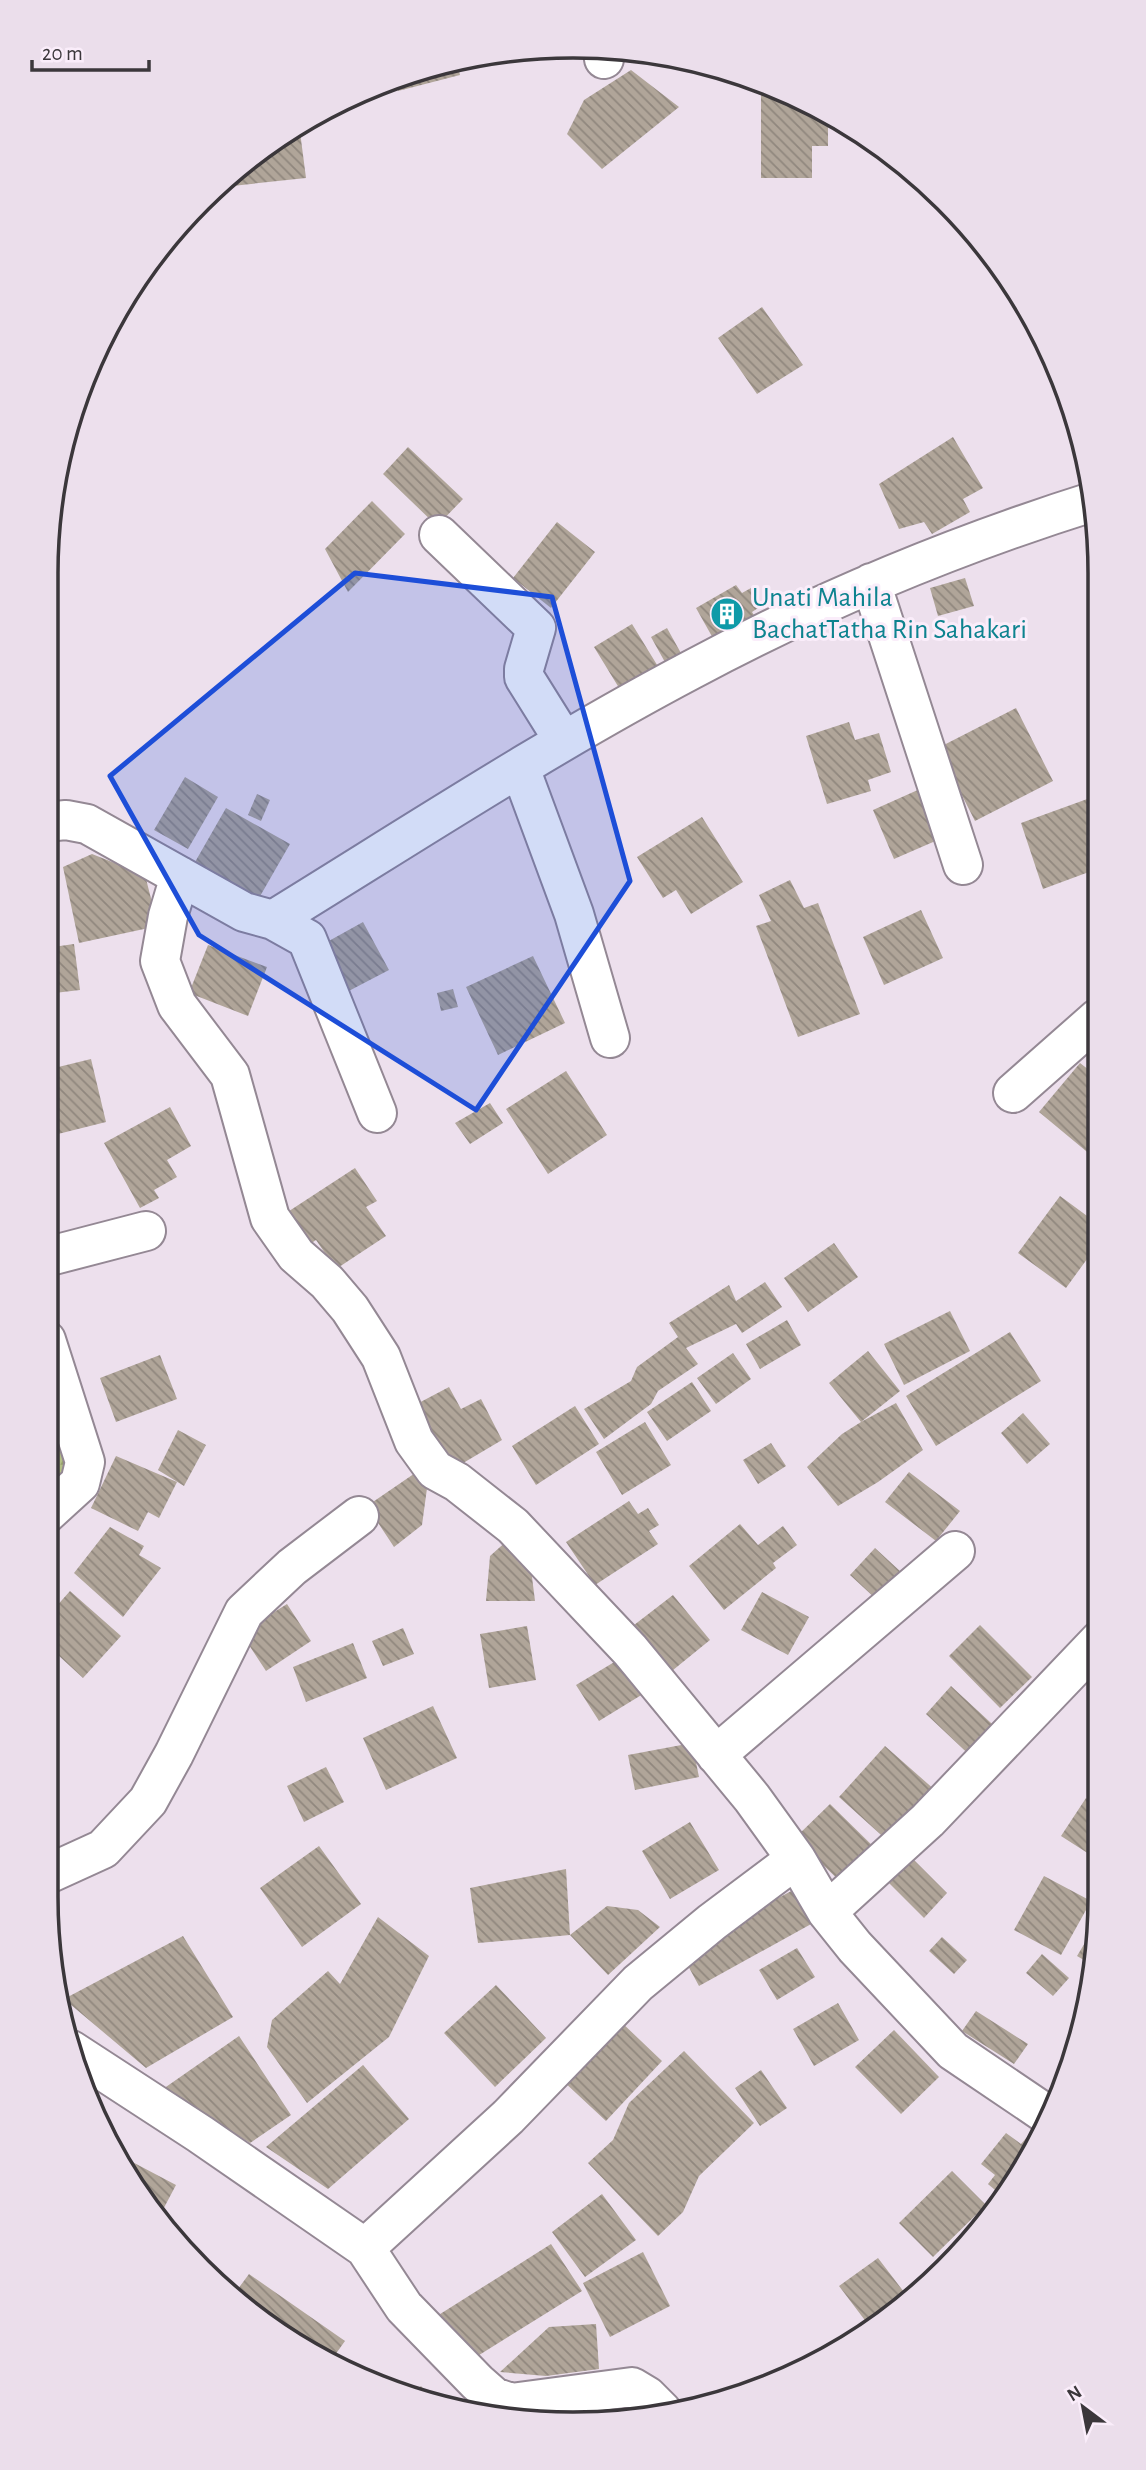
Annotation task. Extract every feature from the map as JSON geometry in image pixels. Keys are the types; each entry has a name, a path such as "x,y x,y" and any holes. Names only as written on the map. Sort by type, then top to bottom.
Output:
{"street":[{"path":"273,920 564,741 690,670 871,583 1014,527 1084,505"},
{"path":"439,535 536,628 524,677 564,741"},
{"path":"871,583 963,865"},
{"path":"520,768 574,914 610,1038"},
{"path":"58,821 87,824 244,912 273,920 307,939 377,1113"},
{"path":"180,876 168,916 160,961 177,1004 230,1075 270,1218 296,1255 327,1282 350,1309 381,1357 414,1441 435,1470 457,1482 513,1526 630,1650 752,1798 796,1860 827,1912 855,1947 953,2051 1041,2111"},
{"path":"1013,1093 1088,1026"},
{"path":"58,1254 145,1231"},
{"path":"58,1378 85,1462 80,1483 58,1503"},
{"path":"58,1870 103,1849 148,1801 244,1612 292,1567 359,1516"},
{"path":"716,1755 955,1551"},
{"path":"827,1912 928,1820 1088,1653"},
{"path":"365,2248 508,2117 638,1983 712,1922 796,1860"},
{"path":"84,2058 200,2134 365,2248 404,2307 494,2397 511,2403 632,2387 656,2405"}],"highlighted area":[{"path":"355,573 552,597 630,881 476,1110 199,935 110,776"}],"green space":[{"path":"58,1428 69,1461 58,1477"}],"building":[{"path":"631,70 679,107 602,169 567,134 584,100"},
{"path":"459,71 460,75 398,91 397,89 407,85"},
{"path":"761,94 828,125 828,146 812,146 812,178 761,178"},
{"path":"301,136 306,178 233,186 259,164"},
{"path":"762,307 803,365 757,394 718,338"},
{"path":"953,437 983,488 963,499 970,512 932,534 924,522 899,529 879,484"},
{"path":"408,447 463,499 437,526 383,474"},
{"path":"372,501 405,534 348,592 325,549"},
{"path":"557,522 595,552 551,608 513,578"},
{"path":"965,578 974,606 938,616 930,588"},
{"name":"Unati Mahila BachatTatha Rin Sahakari","path":"736,585 742,593 751,588 761,606 752,612 755,617 714,640 696,608"},
{"path":"632,624 662,673 624,696 594,647"},
{"path":"667,628 682,655 666,664 651,637"},
{"path":"1016,708 1053,781 975,821 938,748"},
{"path":"849,722 855,740 879,733 891,772 868,780 871,791 827,804 806,736"},
{"path":"185,777 218,797 188,849 154,830"},
{"path":"920,789 940,839 894,859 873,810"},
{"path":"257,794 270,800 261,821 248,815"},
{"path":"1088,799 1088,872 1043,889 1021,823"},
{"path":"226,808 290,844 255,905 191,869"},
{"path":"702,817 743,882 691,914 676,890 663,898 637,857"},
{"path":"92,854 145,875 158,926 79,943 63,867"},
{"path":"790,880 804,908 818,903 860,1014 798,1037 756,926 771,921 759,895"},
{"path":"921,910 943,958 884,985 863,937"},
{"path":"363,922 389,970 343,994 318,947"},
{"path":"74,944 80,990 58,993 58,946"},
{"path":"208,945 267,967 248,1016 189,993"},
{"path":"533,956 565,1023 498,1055 466,987"},
{"path":"453,989 458,1007 441,1011 437,993"},
{"path":"91,1059 106,1122 58,1134 58,1067"},
{"path":"1080,1063 1088,1069 1088,1153 1039,1112"},
{"path":"566,1071 607,1135 548,1174 506,1109"},
{"path":"490,1103 503,1123 470,1144 455,1123"},
{"path":"170,1107 191,1146 167,1160 177,1177 154,1190 159,1198 140,1208 104,1143"},
{"path":"355,1168 377,1201 366,1207 386,1236 336,1269 316,1240 304,1248 283,1215"},
{"path":"1060,1196 1088,1217 1088,1258 1066,1288 1018,1253"},
{"path":"834,1243 858,1277 808,1312 784,1278"},
{"path":"765,1282 782,1307 742,1333 736,1324 686,1348 698,1364 658,1391 651,1404 604,1439 584,1409 631,1381 637,1367 678,1337 669,1323 729,1285 736,1301"},
{"path":"950,1311 970,1351 904,1385 884,1344"},
{"path":"787,1320 801,1345 760,1369 746,1344"},
{"path":"1010,1332 1041,1381 936,1446 906,1396"},
{"path":"868,1351 900,1391 861,1422 829,1383"},
{"path":"733,1353 751,1379 716,1404 697,1378"},
{"path":"160,1355 177,1399 116,1422 100,1378"},
{"path":"692,1382 711,1411 667,1441 647,1412"},
{"path":"449,1387 461,1409 481,1399 502,1440 448,1472 413,1406"},
{"path":"896,1403 923,1450 838,1506 807,1467 842,1434"},
{"path":"575,1406 599,1444 536,1485 512,1446"},
{"path":"1023,1413 1050,1444 1027,1464 1001,1433"},
{"path":"645,1422 671,1465 622,1495 596,1452"},
{"path":"178,1430 206,1445 184,1486 158,1470"},
{"path":"771,1443 786,1466 758,1484 743,1460"},
{"path":"116,1456 177,1482 159,1518 148,1512 138,1531 91,1508"},
{"path":"421,1469 428,1481 422,1525 394,1547 367,1506"},
{"path":"909,1472 960,1511 936,1541 885,1502"},
{"path":"629,1501 638,1514 648,1508 659,1525 649,1531 658,1544 595,1585 566,1542"},
{"path":"740,1524 758,1545 783,1526 797,1545 773,1563 776,1568 724,1610 689,1566"},
{"path":"110,1527 144,1546 139,1555 161,1568 123,1617 74,1573"},
{"path":"509,1539 528,1545 535,1601 486,1601 490,1556"},
{"path":"875,1548 901,1572 876,1599 850,1575"},
{"path":"70,1591 121,1636 83,1678 58,1655 58,1604"},
{"path":"762,1592 809,1617 788,1655 741,1630"},
{"path":"673,1595 710,1640 662,1679 625,1632"},
{"path":"287,1604 311,1641 266,1671 241,1633"},
{"path":"980,1625 1032,1677 1000,1708 949,1656"},
{"path":"527,1626 536,1680 489,1688 480,1634"},
{"path":"403,1628 414,1654 383,1666 372,1641"},
{"path":"353,1643 367,1678 306,1702 293,1667"},
{"path":"621,1658 643,1694 599,1721 576,1685"},
{"path":"951,1686 1004,1735 978,1763 926,1714"},
{"path":"433,1706 457,1758 386,1790 363,1738"},
{"path":"692,1743 699,1777 635,1790 628,1755"},
{"path":"885,1746 936,1791 890,1843 839,1797"},
{"path":"326,1767 344,1802 304,1822 287,1786"},
{"path":"1086,1798 1088,1853 1061,1836"},
{"path":"830,1804 882,1855 848,1889 795,1838"},
{"path":"690,1822 719,1870 670,1899 642,1851"},
{"path":"319,1846 361,1904 302,1947 260,1888"},
{"path":"910,1856 947,1893 924,1918 886,1880"},
{"path":"566,1869 570,1935 478,1943 470,1888"},
{"path":"1044,1876 1088,1899 1088,1907 1061,1955 1014,1930"},
{"path":"795,1889 813,1923 699,1986 680,1951"},
{"path":"607,1906 638,1910 660,1927 608,1975 570,1935"},
{"path":"378,1917 429,1956 389,2037 307,2103 267,2047 272,2020 328,1971 340,1984"},
{"path":"183,1936 233,2017 146,2068 69,2003 68,1997"},
{"path":"942,1937 967,1960 954,1974 929,1951"},
{"path":"1086,1941 1084,1960 1077,1956"},
{"path":"797,1948 815,1977 777,2000 759,1970"},
{"path":"1042,1954 1069,1978 1053,1996 1026,1973"},
{"path":"496,1985 546,2038 495,2087 444,2033"},
{"path":"838,2003 859,2040 814,2066 793,2029"},
{"path":"976,2011 1028,2044 1014,2064 962,2031"},
{"path":"619,2020 662,2061 606,2121 562,2080"},
{"path":"894,2030 939,2077 901,2114 855,2067"},
{"path":"239,2036 291,2115 250,2143 163,2089"},
{"path":"684,2051 754,2123 699,2176 683,2212 658,2236 588,2163 613,2140 629,2103"},
{"path":"363,2065 409,2119 328,2189 266,2147"},
{"path":"761,2070 787,2108 760,2126 735,2088"},
{"path":"1031,2132 996,2191 988,2184 995,2175 981,2164 1006,2133 1021,2144"},
{"path":"131,2161 176,2185 163,2210"},
{"path":"952,2171 986,2205 933,2257 899,2223"},
{"path":"602,2194 636,2240 585,2277 552,2232"},
{"path":"551,2244 582,2291 476,2357 437,2316"},
{"path":"643,2252 670,2306 610,2337 583,2283"},
{"path":"878,2258 904,2292 865,2321 839,2286"},
{"path":"249,2274 345,2341 336,2354 287,2325 238,2288"},
{"path":"596,2324 599,2369 546,2376 500,2372 549,2327"}],"place":[{"name":"Unati Mahila BachatTatha Rin Sahakari","path":"727,614"}]}
